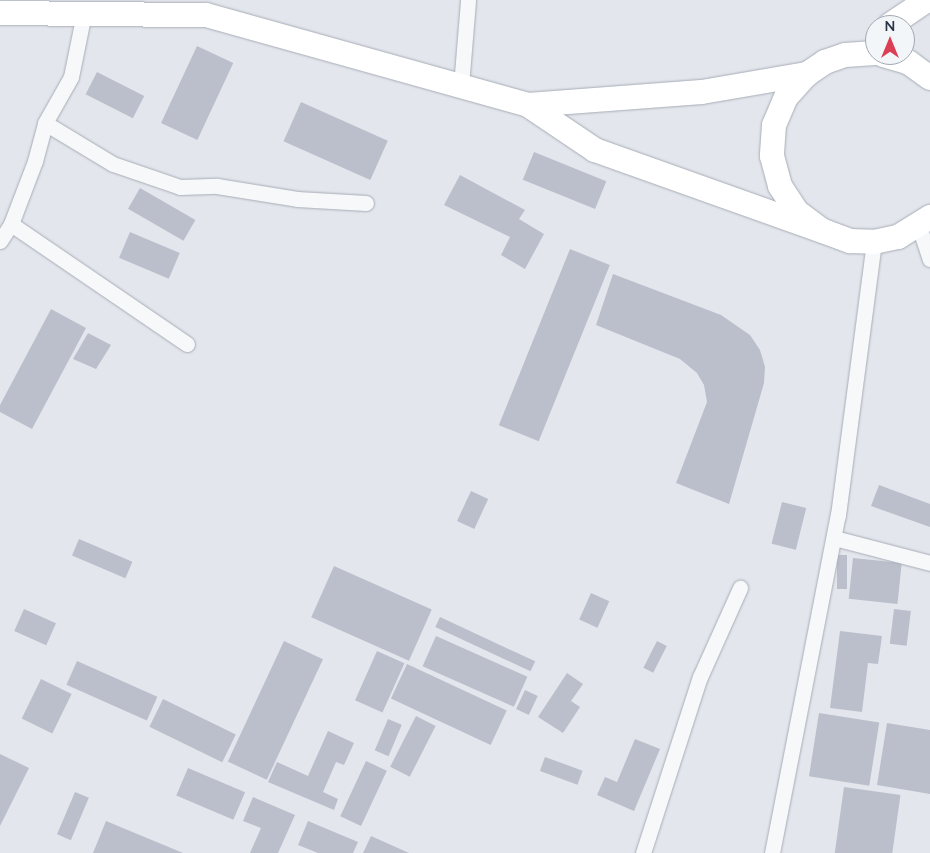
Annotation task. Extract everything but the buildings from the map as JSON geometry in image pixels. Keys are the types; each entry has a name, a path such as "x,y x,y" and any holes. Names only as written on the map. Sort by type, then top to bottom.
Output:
{"main road":[{"path":"905,15 927,0"},
{"path":"0,13 206,15 528,105 595,150 850,241 874,242 898,237 924,222"},
{"path":"528,105 702,92 807,74 845,55 865,42"},
{"path":"845,55 865,54"},
{"path":"912,65 930,78"},
{"path":"807,74 786,97 774,125 772,156 778,178 796,212 821,230 850,241"}],"street":[{"path":"461,86 468,0"},
{"path":"0,241 10,224 35,161 45,123 71,77 84,14"},
{"path":"45,123 113,164 180,187 217,186 297,199 366,203"},
{"path":"924,222 930,259"},
{"path":"10,224 187,344"},
{"path":"772,853 834,538 874,242"},
{"path":"834,538 930,563"},
{"path":"643,853 700,677 740,588"}]}
